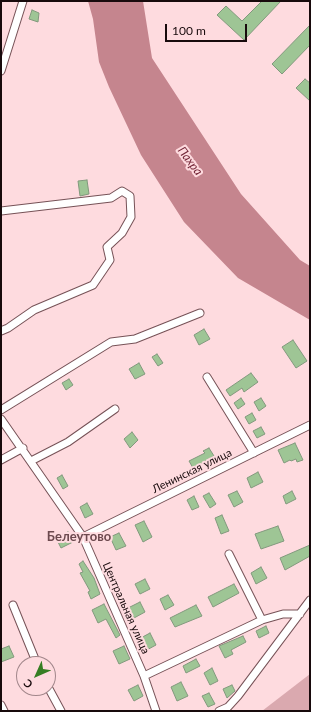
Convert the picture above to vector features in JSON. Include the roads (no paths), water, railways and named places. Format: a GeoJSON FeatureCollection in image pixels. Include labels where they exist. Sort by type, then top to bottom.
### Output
{"type":"FeatureCollection","features":[{"type":"Feature","properties":{"kind":"street"},"geometry":{"type":"LineString","coordinates":[[1,71],[23,1]]}},
{"type":"Feature","properties":{"kind":"street"},"geometry":{"type":"LineString","coordinates":[[1,212],[111,198],[122,191],[130,196],[131,217],[122,233],[107,247],[110,260],[93,285],[34,310],[8,328],[1,331]]}},
{"type":"Feature","properties":{"kind":"street"},"geometry":{"type":"LineString","coordinates":[[1,410],[111,342],[136,339],[200,312]]}},
{"type":"Feature","properties":{"kind":"street"},"geometry":{"type":"LineString","coordinates":[[207,376],[254,453]]}},
{"type":"Feature","properties":{"kind":"street"},"geometry":{"type":"LineString","coordinates":[[31,461],[68,442],[115,409]]}},
{"type":"Feature","properties":{"kind":"street","name":"Центральная улица"},"geometry":{"type":"LineString","coordinates":[[1,419],[23,448],[83,537],[144,676],[156,711]]}},
{"type":"Feature","properties":{"kind":"street","name":"Ленинская улица"},"geometry":{"type":"LineString","coordinates":[[83,537],[310,425]]}},
{"type":"Feature","properties":{"kind":"street"},"geometry":{"type":"LineString","coordinates":[[1,460],[23,448]]}},
{"type":"Feature","properties":{"kind":"street"},"geometry":{"type":"LineString","coordinates":[[230,554],[262,620]]}},
{"type":"Feature","properties":{"kind":"street"},"geometry":{"type":"LineString","coordinates":[[219,711],[228,707],[238,696],[310,600]]}},
{"type":"Feature","properties":{"kind":"street"},"geometry":{"type":"LineString","coordinates":[[13,605],[33,656]]}},
{"type":"Feature","properties":{"kind":"street"},"geometry":{"type":"LineString","coordinates":[[144,676],[262,620],[283,614],[300,614]]}},
{"type":"Feature","properties":{"kind":"street"},"geometry":{"type":"LineString","coordinates":[[53,696],[61,711]]}},
{"type":"Feature","properties":{"kind":"street"},"geometry":{"type":"LineString","coordinates":[[1,705],[4,711]]}},
{"type":"Feature","properties":{"kind":"water","name":"Пахра"},"geometry":{"type":"Polygon","coordinates":[[[88,1],[143,1],[152,58],[241,194],[300,260],[310,266],[310,320],[238,278],[184,222],[141,155],[109,87],[99,62],[93,19],[88,1]]]}},
{"type":"Feature","properties":{"kind":"district","name":"Белеутово"},"geometry":{"type":"Point","coordinates":[79,537]}}]}
